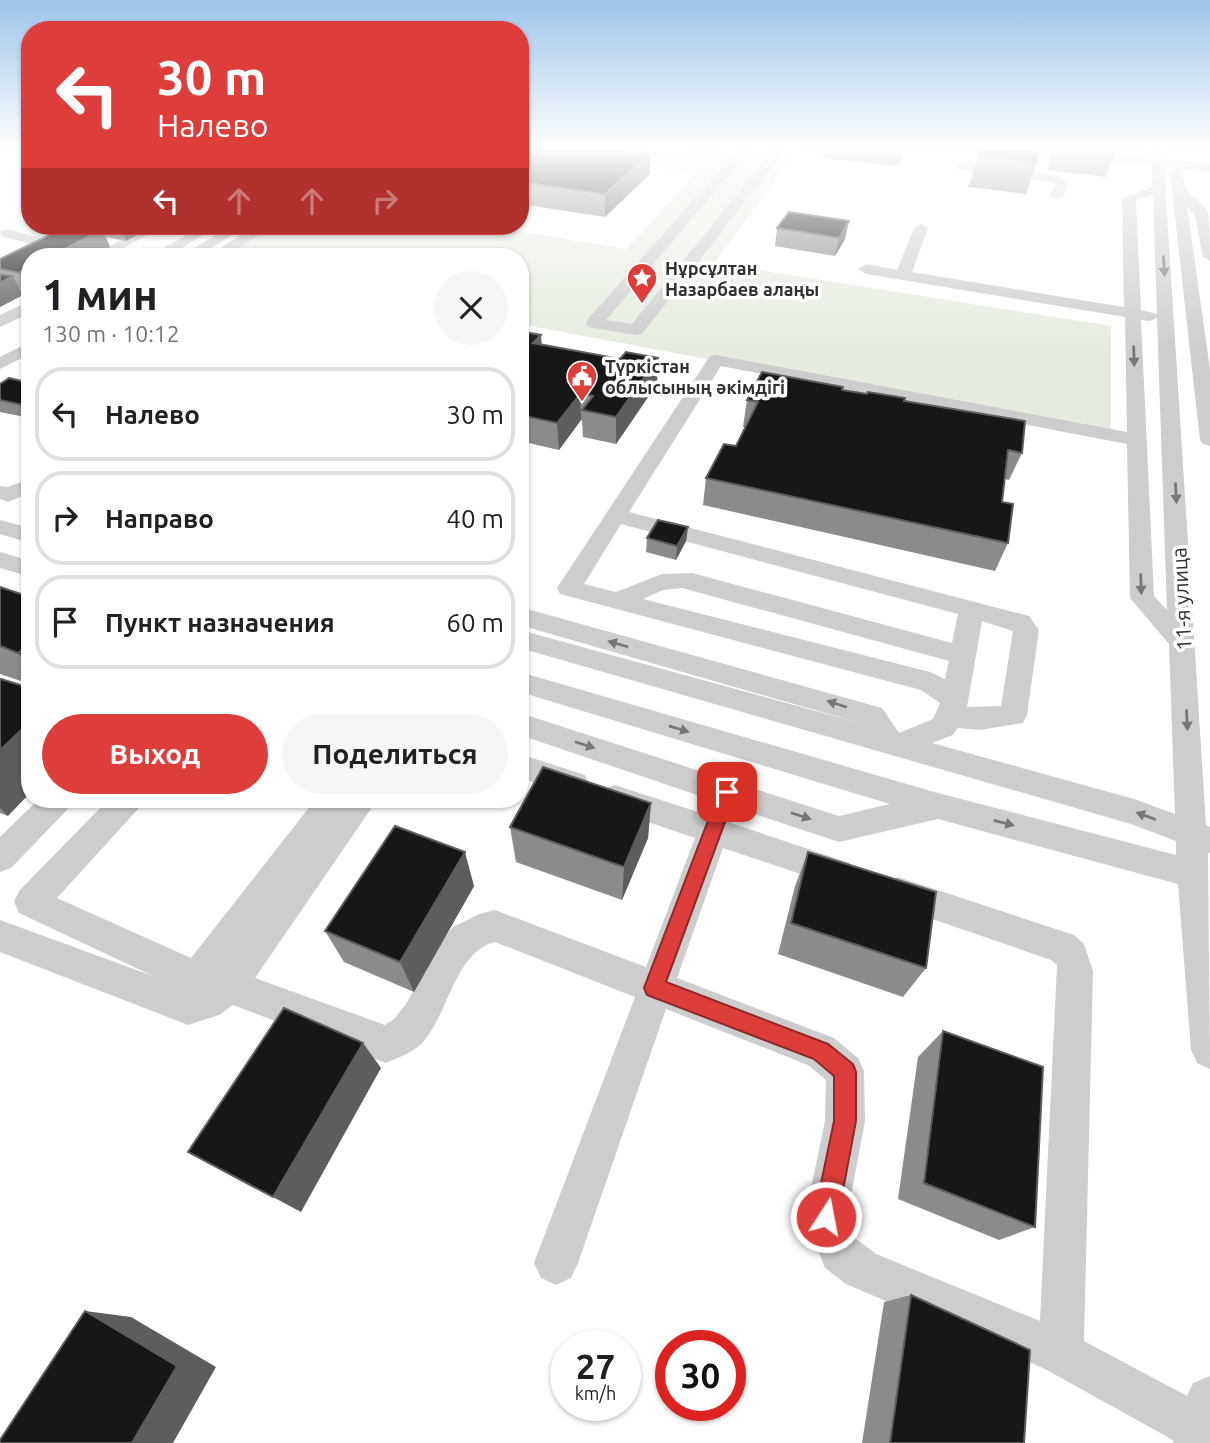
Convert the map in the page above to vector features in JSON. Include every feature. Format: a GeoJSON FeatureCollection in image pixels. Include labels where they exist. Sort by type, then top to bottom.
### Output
{"type":"FeatureCollection","features":[{"type":"Feature","properties":{"kind":"street"},"geometry":{"type":"LineString","coordinates":[[686,216],[594,323],[636,330],[726,216]]}},
{"type":"Feature","properties":{"kind":"street"},"geometry":{"type":"LineString","coordinates":[[1130,216],[1142,598],[1183,643]]}},
{"type":"Feature","properties":{"kind":"street","name":"11-я улица"},"geometry":{"type":"LineString","coordinates":[[1169,216],[1167,318],[1183,643],[1201,837],[1210,1050]]}},
{"type":"Feature","properties":{"kind":"street","name":"11-я улица"},"geometry":{"type":"LineString","coordinates":[[1176,216],[1188,265],[1210,440]]}},
{"type":"Feature","properties":{"kind":"street"},"geometry":{"type":"LineString","coordinates":[[1202,216],[1210,257]]}},
{"type":"Feature","properties":{"kind":"street"},"geometry":{"type":"LineString","coordinates":[[3,235],[21,227]]}},
{"type":"Feature","properties":{"kind":"street"},"geometry":{"type":"LineString","coordinates":[[903,275],[921,228]]}},
{"type":"Feature","properties":{"kind":"street"},"geometry":{"type":"LineString","coordinates":[[3,235],[41,240],[44,243],[35,248]]}},
{"type":"Feature","properties":{"kind":"street"},"geometry":{"type":"LineString","coordinates":[[125,248],[143,235]]}},
{"type":"Feature","properties":{"kind":"street"},"geometry":{"type":"LineString","coordinates":[[130,248],[159,235]]}},
{"type":"Feature","properties":{"kind":"street"},"geometry":{"type":"LineString","coordinates":[[172,248],[195,235]]}},
{"type":"Feature","properties":{"kind":"street"},"geometry":{"type":"LineString","coordinates":[[201,248],[224,235]]}},
{"type":"Feature","properties":{"kind":"street"},"geometry":{"type":"LineString","coordinates":[[228,248],[251,235]]}},
{"type":"Feature","properties":{"kind":"street"},"geometry":{"type":"LineString","coordinates":[[0,267],[21,256]]}},
{"type":"Feature","properties":{"kind":"street"},"geometry":{"type":"LineString","coordinates":[[1188,265],[1210,268]]}},
{"type":"Feature","properties":{"kind":"street"},"geometry":{"type":"LineString","coordinates":[[866,269],[1167,318]]}},
{"type":"Feature","properties":{"kind":"street"},"geometry":{"type":"LineString","coordinates":[[0,309],[21,298]]}},
{"type":"Feature","properties":{"kind":"street"},"geometry":{"type":"LineString","coordinates":[[0,321],[21,310]]}},
{"type":"Feature","properties":{"kind":"street"},"geometry":{"type":"LineString","coordinates":[[2,358],[21,337]]}},
{"type":"Feature","properties":{"kind":"street"},"geometry":{"type":"LineString","coordinates":[[2,358],[21,351]]}},
{"type":"Feature","properties":{"kind":"street"},"geometry":{"type":"LineString","coordinates":[[2,358],[21,361]]}},
{"type":"Feature","properties":{"kind":"street"},"geometry":{"type":"LineString","coordinates":[[617,516],[1015,620],[1025,628],[1013,716],[980,719],[953,708],[930,682],[569,588],[716,360],[1137,440]]}},
{"type":"Feature","properties":{"kind":"street"},"geometry":{"type":"LineString","coordinates":[[3,494],[21,488]]}},
{"type":"Feature","properties":{"kind":"street"},"geometry":{"type":"LineString","coordinates":[[3,494],[21,499]]}},
{"type":"Feature","properties":{"kind":"street"},"geometry":{"type":"LineString","coordinates":[[0,527],[21,533]]}},
{"type":"Feature","properties":{"kind":"street"},"geometry":{"type":"LineString","coordinates":[[0,561],[21,567]]}},
{"type":"Feature","properties":{"kind":"street"},"geometry":{"type":"LineString","coordinates":[[618,602],[657,582],[678,579],[692,581],[963,655]]}},
{"type":"Feature","properties":{"kind":"street"},"geometry":{"type":"LineString","coordinates":[[894,744],[943,727],[953,708],[972,608]]}},
{"type":"Feature","properties":{"kind":"street"},"geometry":{"type":"LineString","coordinates":[[529,619],[872,716],[894,744]]}},
{"type":"Feature","properties":{"kind":"street"},"geometry":{"type":"LineString","coordinates":[[529,642],[1134,812],[1201,837]]}},
{"type":"Feature","properties":{"kind":"street"},"geometry":{"type":"LineString","coordinates":[[529,685],[937,806],[1202,876]]}},
{"type":"Feature","properties":{"kind":"street"},"geometry":{"type":"LineString","coordinates":[[529,727],[839,829],[937,806]]}},
{"type":"Feature","properties":{"kind":"street"},"geometry":{"type":"LineString","coordinates":[[529,769],[1062,947],[1072,956],[1076,971],[1060,1353]]}},
{"type":"Feature","properties":{"kind":"street"},"geometry":{"type":"LineString","coordinates":[[556,1263],[727,792]]}},
{"type":"Feature","properties":{"kind":"street"},"geometry":{"type":"LineString","coordinates":[[0,858],[49,808]]}},
{"type":"Feature","properties":{"kind":"street"},"geometry":{"type":"LineString","coordinates":[[119,808],[31,902],[197,979],[326,808]]}},
{"type":"Feature","properties":{"kind":"street"},"geometry":{"type":"LineString","coordinates":[[0,936],[188,1007],[205,1002],[229,986],[356,808]]}},
{"type":"Feature","properties":{"kind":"street"},"geometry":{"type":"LineString","coordinates":[[229,986],[386,1044],[409,1031],[465,936],[481,926],[495,926],[821,1051],[845,1072],[845,1121],[826,1217],[840,1253],[860,1269],[1060,1353],[1203,1425]]}},
{"type":"Feature","properties":{"kind":"shaded area"},"geometry":{"type":"Polygon","coordinates":[[[656,216],[748,216],[714,263],[1111,326],[1111,435],[529,326],[529,248],[237,248],[260,235],[529,233],[626,249],[656,216]]]}},
{"type":"Feature","properties":{"kind":"building"},"geometry":{"type":"Polygon","coordinates":[[[786,216],[818,216],[849,221],[839,238],[777,228],[786,216]]]}},
{"type":"Feature","properties":{"kind":"building"},"geometry":{"type":"Polygon","coordinates":[[[49,235],[92,235],[67,248],[23,248],[49,235]]]}},
{"type":"Feature","properties":{"kind":"building"},"geometry":{"type":"Polygon","coordinates":[[[21,249],[21,272],[0,269],[0,259],[21,249]]]}},
{"type":"Feature","properties":{"kind":"building"},"geometry":{"type":"Polygon","coordinates":[[[0,274],[13,276],[0,283],[0,274]]]}},
{"type":"Feature","properties":{"kind":"building"},"geometry":{"type":"Polygon","coordinates":[[[529,333],[541,335],[533,343],[620,359],[626,352],[658,358],[616,417],[582,410],[593,396],[580,394],[557,423],[529,417],[529,333]]]}},
{"type":"Feature","properties":{"kind":"building"},"geometry":{"type":"Polygon","coordinates":[[[762,372],[843,387],[842,390],[905,398],[904,401],[1025,421],[1022,453],[1008,450],[1002,502],[1013,504],[1008,543],[706,478],[724,444],[736,446],[758,402],[747,400],[762,372]]]}},
{"type":"Feature","properties":{"kind":"building"},"geometry":{"type":"Polygon","coordinates":[[[9,378],[21,381],[21,405],[0,400],[0,384],[9,378]]]}},
{"type":"Feature","properties":{"kind":"building"},"geometry":{"type":"Polygon","coordinates":[[[658,520],[688,527],[677,546],[647,538],[658,520]]]}},
{"type":"Feature","properties":{"kind":"building"},"geometry":{"type":"Polygon","coordinates":[[[0,587],[21,594],[21,650],[18,653],[0,646],[0,587]]]}},
{"type":"Feature","properties":{"kind":"building"},"geometry":{"type":"Polygon","coordinates":[[[0,680],[21,685],[21,730],[0,750],[0,680]]]}},
{"type":"Feature","properties":{"kind":"building"},"geometry":{"type":"Polygon","coordinates":[[[543,767],[651,803],[624,867],[510,827],[520,808],[529,808],[529,792],[543,767]]]}},
{"type":"Feature","properties":{"kind":"building"},"geometry":{"type":"Polygon","coordinates":[[[395,826],[465,852],[400,962],[325,931],[395,826]]]}},
{"type":"Feature","properties":{"kind":"building"},"geometry":{"type":"Polygon","coordinates":[[[808,852],[936,892],[926,968],[791,923],[808,852]]]}},
{"type":"Feature","properties":{"kind":"building"},"geometry":{"type":"Polygon","coordinates":[[[284,1008],[363,1043],[273,1197],[188,1152],[284,1008]]]}},
{"type":"Feature","properties":{"kind":"building"},"geometry":{"type":"Polygon","coordinates":[[[943,1031],[1043,1067],[1035,1227],[924,1183],[943,1031]]]}},
{"type":"Feature","properties":{"kind":"building"},"geometry":{"type":"Polygon","coordinates":[[[911,1295],[1030,1350],[1024,1443],[890,1443],[911,1295]]]}},
{"type":"Feature","properties":{"kind":"building"},"geometry":{"type":"Polygon","coordinates":[[[85,1311],[177,1366],[132,1443],[0,1443],[0,1440],[85,1311]]]}},
{"type":"Feature","properties":{"kind":"place","name":"Нұрсұлтан Назарбаев алаңы"},"geometry":{"type":"Point","coordinates":[642,305]}},
{"type":"Feature","properties":{"kind":"place","name":"Түркістан облысының әкімдігі"},"geometry":{"type":"Point","coordinates":[582,403]}},
{"type":"Feature","properties":{"kind":"route"},"geometry":{"type":"LineString","coordinates":[[727,792],[654,988],[821,1051],[845,1072],[845,1121],[826,1217]]}}]}
